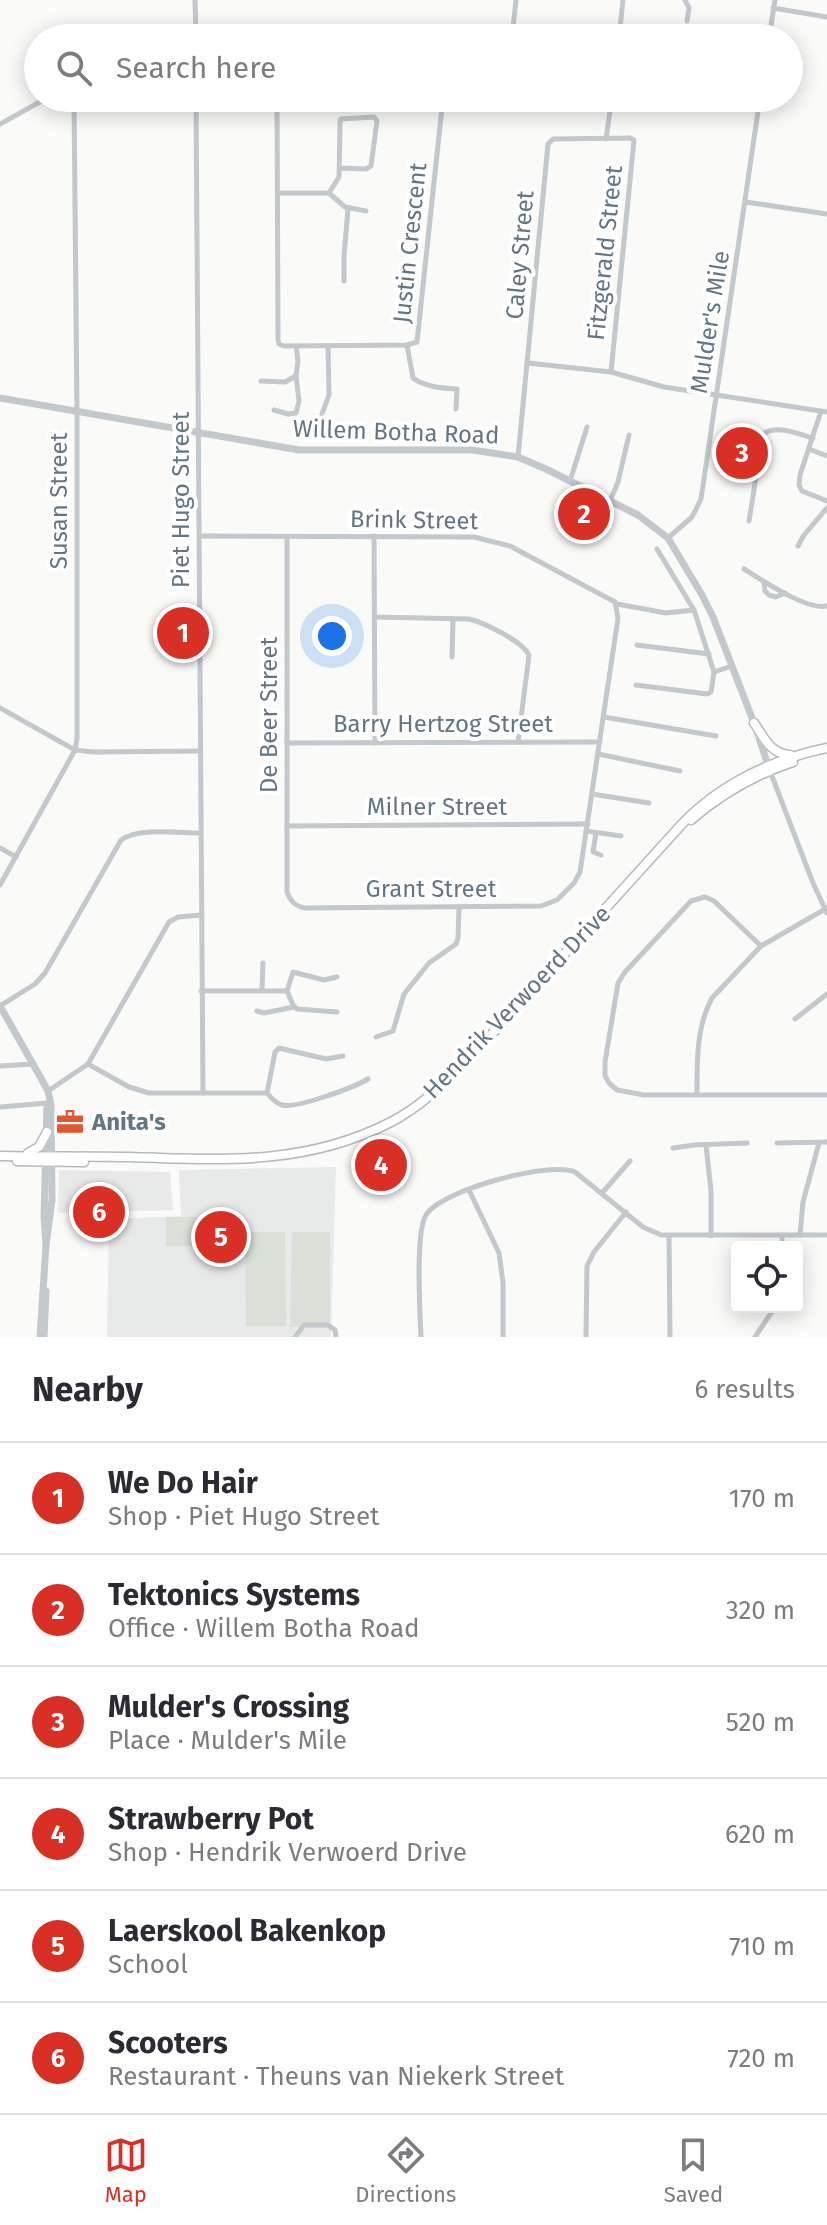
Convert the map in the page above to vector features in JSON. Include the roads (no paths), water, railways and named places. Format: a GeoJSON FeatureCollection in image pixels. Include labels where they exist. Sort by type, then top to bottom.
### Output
{"type":"FeatureCollection","features":[{"type":"Feature","properties":{"kind":"main road"},"geometry":{"type":"LineString","coordinates":[[754,723],[775,752],[800,755]]}},
{"type":"Feature","properties":{"kind":"main road","name":"Hendrik Verwoerd Drive"},"geometry":{"type":"LineString","coordinates":[[0,1159],[257,1158],[325,1148],[394,1121],[435,1092],[471,1057],[703,803],[726,787],[768,768],[800,755],[827,751]]}},
{"type":"Feature","properties":{"kind":"main road","name":"Hendrik Verwoerd Drive"},"geometry":{"type":"LineString","coordinates":[[768,768],[827,751]]}},
{"type":"Feature","properties":{"kind":"main road"},"geometry":{"type":"LineString","coordinates":[[15,1156],[39,1147],[47,1132]]}},
{"type":"Feature","properties":{"kind":"main road","name":"Hendrik Verwoerd Drive"},"geometry":{"type":"LineString","coordinates":[[0,1159],[15,1156],[49,1159]]}},
{"type":"Feature","properties":{"kind":"street"},"geometry":{"type":"LineString","coordinates":[[195,0],[196,24]]}},
{"type":"Feature","properties":{"kind":"street"},"geometry":{"type":"LineString","coordinates":[[513,24],[516,0]]}},
{"type":"Feature","properties":{"kind":"street"},"geometry":{"type":"LineString","coordinates":[[620,24],[623,0]]}},
{"type":"Feature","properties":{"kind":"street"},"geometry":{"type":"LineString","coordinates":[[685,0],[689,8],[687,21]]}},
{"type":"Feature","properties":{"kind":"street"},"geometry":{"type":"LineString","coordinates":[[771,24],[775,0]]}},
{"type":"Feature","properties":{"kind":"street"},"geometry":{"type":"LineString","coordinates":[[773,8],[827,17]]}},
{"type":"Feature","properties":{"kind":"street"},"geometry":{"type":"LineString","coordinates":[[0,124],[24,111]]}},
{"type":"Feature","properties":{"kind":"street","name":"Susan Street"},"geometry":{"type":"LineString","coordinates":[[0,885],[75,750],[77,731],[74,112]]}},
{"type":"Feature","properties":{"kind":"street","name":"Piet Hugo Street"},"geometry":{"type":"LineString","coordinates":[[196,112],[203,1093]]}},
{"type":"Feature","properties":{"kind":"street"},"geometry":{"type":"LineString","coordinates":[[274,410],[296,413],[299,401],[296,346],[281,345],[279,342],[277,112]]}},
{"type":"Feature","properties":{"kind":"street","name":"Justin Crescent"},"geometry":{"type":"LineString","coordinates":[[296,346],[407,345],[417,342],[442,112]]}},
{"type":"Feature","properties":{"kind":"street"},"geometry":{"type":"LineString","coordinates":[[606,139],[610,112]]}},
{"type":"Feature","properties":{"kind":"street","name":"Mulder's Mile"},"geometry":{"type":"LineString","coordinates":[[668,538],[687,524],[699,506],[758,112]]}},
{"type":"Feature","properties":{"kind":"street"},"geometry":{"type":"LineString","coordinates":[[329,193],[337,183],[340,168],[341,119],[374,117],[377,121],[371,166],[366,169],[340,168]]}},
{"type":"Feature","properties":{"kind":"street","name":"Caley Street"},"geometry":{"type":"LineString","coordinates":[[518,457],[548,143],[556,138],[634,139]]}},
{"type":"Feature","properties":{"kind":"street","name":"Fitzgerald Street"},"geometry":{"type":"LineString","coordinates":[[611,372],[634,139]]}},
{"type":"Feature","properties":{"kind":"street"},"geometry":{"type":"LineString","coordinates":[[279,193],[329,193],[348,209],[366,211]]}},
{"type":"Feature","properties":{"kind":"street"},"geometry":{"type":"LineString","coordinates":[[746,202],[827,214]]}},
{"type":"Feature","properties":{"kind":"street"},"geometry":{"type":"LineString","coordinates":[[344,281],[348,209]]}},
{"type":"Feature","properties":{"kind":"street"},"geometry":{"type":"LineString","coordinates":[[407,345],[413,378],[433,387],[457,389],[456,409]]}},
{"type":"Feature","properties":{"kind":"street"},"geometry":{"type":"LineString","coordinates":[[322,414],[329,395],[328,346]]}},
{"type":"Feature","properties":{"kind":"street"},"geometry":{"type":"LineString","coordinates":[[528,363],[611,372],[664,387],[824,411],[800,475],[800,488],[827,501]]}},
{"type":"Feature","properties":{"kind":"street"},"geometry":{"type":"LineString","coordinates":[[261,381],[285,382],[296,376]]}},
{"type":"Feature","properties":{"kind":"street","name":"Willem Botha Road"},"geometry":{"type":"LineString","coordinates":[[0,398],[299,450],[486,452],[518,457],[570,481],[638,515],[668,538],[702,595],[754,723],[768,768]]}},
{"type":"Feature","properties":{"kind":"street"},"geometry":{"type":"LineString","coordinates":[[570,481],[587,427]]}},
{"type":"Feature","properties":{"kind":"street"},"geometry":{"type":"LineString","coordinates":[[749,521],[763,434],[777,429],[813,438]]}},
{"type":"Feature","properties":{"kind":"street"},"geometry":{"type":"LineString","coordinates":[[610,501],[618,482],[629,435]]}},
{"type":"Feature","properties":{"kind":"street"},"geometry":{"type":"LineString","coordinates":[[809,449],[827,456]]}},
{"type":"Feature","properties":{"kind":"street"},"geometry":{"type":"LineString","coordinates":[[798,546],[827,508]]}},
{"type":"Feature","properties":{"kind":"street","name":"Brink Street"},"geometry":{"type":"LineString","coordinates":[[200,536],[464,536],[493,541],[523,553],[617,604]]}},
{"type":"Feature","properties":{"kind":"street"},"geometry":{"type":"LineString","coordinates":[[374,536],[375,743]]}},
{"type":"Feature","properties":{"kind":"street","name":"De Beer Street"},"geometry":{"type":"LineString","coordinates":[[287,537],[287,892]]}},
{"type":"Feature","properties":{"kind":"street"},"geometry":{"type":"LineString","coordinates":[[636,685],[707,694],[713,687],[714,672],[694,610],[657,549]]}},
{"type":"Feature","properties":{"kind":"street"},"geometry":{"type":"LineString","coordinates":[[744,569],[816,607],[827,606]]}},
{"type":"Feature","properties":{"kind":"street"},"geometry":{"type":"LineString","coordinates":[[764,581],[765,591],[769,595],[776,597],[785,593]]}},
{"type":"Feature","properties":{"kind":"street"},"geometry":{"type":"LineString","coordinates":[[621,836],[586,831],[618,618],[617,604],[666,613],[694,610]]}},
{"type":"Feature","properties":{"kind":"street"},"geometry":{"type":"LineString","coordinates":[[375,617],[469,619],[521,645],[528,652],[518,742]]}},
{"type":"Feature","properties":{"kind":"street"},"geometry":{"type":"LineString","coordinates":[[452,657],[453,619]]}},
{"type":"Feature","properties":{"kind":"street"},"geometry":{"type":"LineString","coordinates":[[637,645],[709,654]]}},
{"type":"Feature","properties":{"kind":"street"},"geometry":{"type":"LineString","coordinates":[[714,672],[732,666]]}},
{"type":"Feature","properties":{"kind":"street"},"geometry":{"type":"LineString","coordinates":[[0,708],[75,750],[200,751]]}},
{"type":"Feature","properties":{"kind":"street"},"geometry":{"type":"LineString","coordinates":[[604,717],[716,736]]}},
{"type":"Feature","properties":{"kind":"street","name":"Barry Hertzog Street"},"geometry":{"type":"LineString","coordinates":[[287,743],[600,742]]}},
{"type":"Feature","properties":{"kind":"street"},"geometry":{"type":"LineString","coordinates":[[598,754],[680,771]]}},
{"type":"Feature","properties":{"kind":"street"},"geometry":{"type":"LineString","coordinates":[[697,1095],[699,1047],[706,1008],[728,979],[761,946],[826,910],[768,768]]}},
{"type":"Feature","properties":{"kind":"street"},"geometry":{"type":"LineString","coordinates":[[592,794],[649,803]]}},
{"type":"Feature","properties":{"kind":"street","name":"Milner Street"},"geometry":{"type":"LineString","coordinates":[[287,826],[588,824]]}},
{"type":"Feature","properties":{"kind":"street","name":"Grant Street"},"geometry":{"type":"LineString","coordinates":[[287,892],[294,905],[305,908],[547,905],[557,900],[574,883],[580,872],[586,831]]}},
{"type":"Feature","properties":{"kind":"street"},"geometry":{"type":"LineString","coordinates":[[42,1337],[46,1245],[44,1217],[53,1118],[48,1097],[33,1064],[0,1006],[35,984],[45,973],[125,836],[139,833],[200,833]]}},
{"type":"Feature","properties":{"kind":"street"},"geometry":{"type":"LineString","coordinates":[[596,833],[593,852],[601,855]]}},
{"type":"Feature","properties":{"kind":"street"},"geometry":{"type":"LineString","coordinates":[[0,848],[16,857]]}},
{"type":"Feature","properties":{"kind":"street"},"geometry":{"type":"LineString","coordinates":[[761,946],[714,901],[705,897],[686,906],[620,979],[605,1067],[609,1083],[617,1090],[633,1094],[827,1095]]}},
{"type":"Feature","properties":{"kind":"street"},"geometry":{"type":"LineString","coordinates":[[376,1037],[393,1031],[404,994],[432,961],[456,944],[459,907]]}},
{"type":"Feature","properties":{"kind":"street"},"geometry":{"type":"LineString","coordinates":[[0,1107],[48,1097],[88,1064],[166,926],[178,917],[201,915]]}},
{"type":"Feature","properties":{"kind":"street"},"geometry":{"type":"LineString","coordinates":[[262,990],[263,963]]}},
{"type":"Feature","properties":{"kind":"street"},"geometry":{"type":"LineString","coordinates":[[294,1007],[287,991],[293,972],[324,980],[337,977]]}},
{"type":"Feature","properties":{"kind":"street"},"geometry":{"type":"LineString","coordinates":[[201,991],[287,991]]}},
{"type":"Feature","properties":{"kind":"street"},"geometry":{"type":"LineString","coordinates":[[795,1019],[827,994]]}},
{"type":"Feature","properties":{"kind":"street"},"geometry":{"type":"LineString","coordinates":[[257,1011],[264,1013],[294,1007],[337,1012]]}},
{"type":"Feature","properties":{"kind":"street"},"geometry":{"type":"LineString","coordinates":[[267,1093],[275,1052],[279,1048],[326,1059],[343,1056]]}},
{"type":"Feature","properties":{"kind":"street"},"geometry":{"type":"LineString","coordinates":[[0,1066],[33,1064]]}},
{"type":"Feature","properties":{"kind":"street"},"geometry":{"type":"LineString","coordinates":[[88,1064],[138,1091],[156,1094],[267,1093],[280,1104],[291,1105],[345,1090],[368,1079]]}},
{"type":"Feature","properties":{"kind":"street"},"geometry":{"type":"LineString","coordinates":[[48,1097],[49,1159]]}},
{"type":"Feature","properties":{"kind":"street"},"geometry":{"type":"LineString","coordinates":[[777,1143],[827,1142]]}},
{"type":"Feature","properties":{"kind":"street"},"geometry":{"type":"LineString","coordinates":[[673,1148],[747,1143]]}},
{"type":"Feature","properties":{"kind":"street"},"geometry":{"type":"LineString","coordinates":[[800,1235],[803,1202],[819,1143]]}},
{"type":"Feature","properties":{"kind":"street"},"geometry":{"type":"LineString","coordinates":[[706,1145],[711,1191],[711,1236]]}},
{"type":"Feature","properties":{"kind":"street"},"geometry":{"type":"LineString","coordinates":[[602,1193],[630,1161]]}},
{"type":"Feature","properties":{"kind":"street"},"geometry":{"type":"LineString","coordinates":[[421,1337],[420,1235],[425,1216],[438,1204],[469,1190],[526,1172],[560,1168],[575,1172],[648,1231],[669,1236],[827,1235]]}},
{"type":"Feature","properties":{"kind":"street"},"geometry":{"type":"LineString","coordinates":[[469,1190],[499,1253],[503,1283],[503,1337]]}},
{"type":"Feature","properties":{"kind":"street"},"geometry":{"type":"LineString","coordinates":[[586,1337],[587,1266],[594,1252],[626,1212]]}},
{"type":"Feature","properties":{"kind":"street"},"geometry":{"type":"LineString","coordinates":[[782,1235],[782,1241]]}},
{"type":"Feature","properties":{"kind":"street"},"geometry":{"type":"LineString","coordinates":[[669,1236],[670,1337]]}},
{"type":"Feature","properties":{"kind":"street"},"geometry":{"type":"LineString","coordinates":[[755,1337],[771,1313]]}},
{"type":"Feature","properties":{"kind":"street"},"geometry":{"type":"LineString","coordinates":[[295,1337],[304,1325],[328,1325],[335,1330],[336,1337]]}},
{"type":"Feature","properties":{"kind":"place","name":"Mulder's Crossing"},"geometry":{"type":"Point","coordinates":[742,453]}},
{"type":"Feature","properties":{"kind":"place","name":"Tektonics Systems"},"geometry":{"type":"Point","coordinates":[584,514]}},
{"type":"Feature","properties":{"kind":"place","name":"We Do Hair"},"geometry":{"type":"Point","coordinates":[183,633]}},
{"type":"Feature","properties":{"kind":"place","name":"Anita's"},"geometry":{"type":"Point","coordinates":[70,1122]}},
{"type":"Feature","properties":{"kind":"place","name":"Strawberry Pot"},"geometry":{"type":"Point","coordinates":[381,1165]}},
{"type":"Feature","properties":{"kind":"place","name":"Scooters"},"geometry":{"type":"Point","coordinates":[99,1212]}},
{"type":"Feature","properties":{"kind":"place","name":"Laerskool Bakenkop"},"geometry":{"type":"Point","coordinates":[221,1237]}}]}
